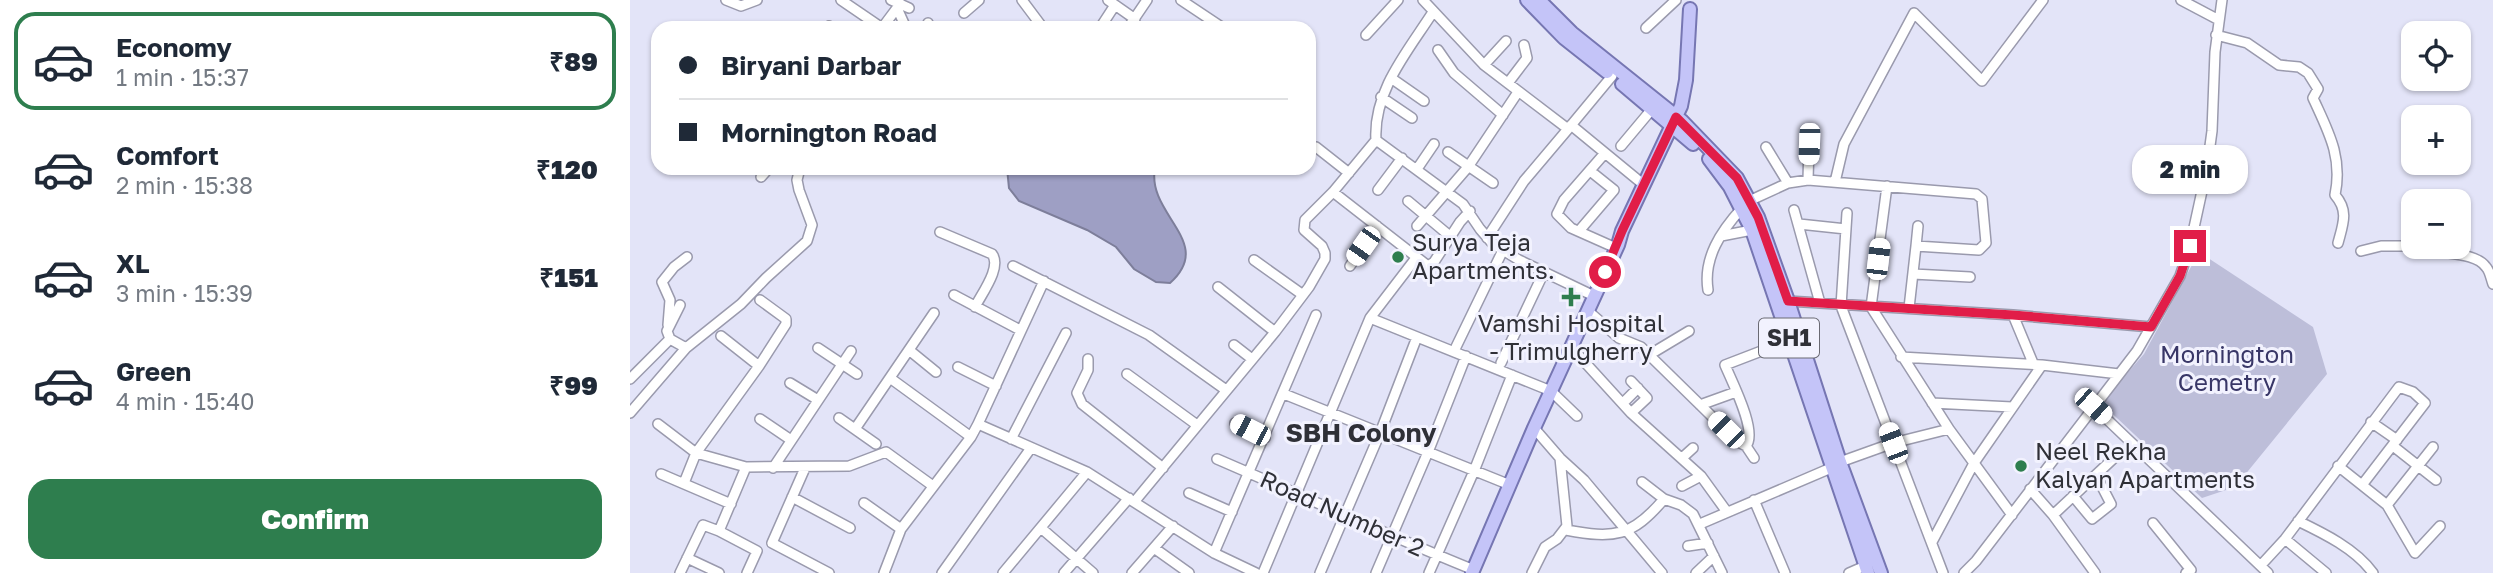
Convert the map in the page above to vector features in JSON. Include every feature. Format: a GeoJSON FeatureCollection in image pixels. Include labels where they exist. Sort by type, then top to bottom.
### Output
{"type":"FeatureCollection","features":[{"type":"Feature","properties":{"kind":"main road","name":"SH1"},"geometry":{"type":"LineString","coordinates":[[1527,0],[1564,38],[1652,109],[1677,123]]}},
{"type":"Feature","properties":{"kind":"main road","name":"SH1"},"geometry":{"type":"LineString","coordinates":[[1539,0],[1572,33],[1677,123],[1758,217],[1788,301],[1867,569]]}},
{"type":"Feature","properties":{"kind":"main road"},"geometry":{"type":"LineString","coordinates":[[1473,571],[1570,346],[1677,123],[1695,72],[1697,25],[1688,5]]}},
{"type":"Feature","properties":{"kind":"main road"},"geometry":{"type":"LineString","coordinates":[[1617,247],[1644,185],[1677,123]]}},
{"type":"Feature","properties":{"kind":"main road","name":"SH1"},"geometry":{"type":"LineString","coordinates":[[1746,204],[1752,230],[1790,340],[1836,465],[1881,573]]}},
{"type":"Feature","properties":{"kind":"street"},"geometry":{"type":"LineString","coordinates":[[726,0],[741,6],[757,0]]}},
{"type":"Feature","properties":{"kind":"street"},"geometry":{"type":"LineString","coordinates":[[841,0],[872,21]]}},
{"type":"Feature","properties":{"kind":"street"},"geometry":{"type":"LineString","coordinates":[[1022,0],[1035,21]]}},
{"type":"Feature","properties":{"kind":"street"},"geometry":{"type":"LineString","coordinates":[[1181,0],[1211,21]]}},
{"type":"Feature","properties":{"kind":"street"},"geometry":{"type":"LineString","coordinates":[[1366,35],[1398,0]]}},
{"type":"Feature","properties":{"kind":"street"},"geometry":{"type":"LineString","coordinates":[[1423,0],[1484,65],[1605,153],[1644,185]]}},
{"type":"Feature","properties":{"kind":"street"},"geometry":{"type":"LineString","coordinates":[[1646,28],[1676,0]]}},
{"type":"Feature","properties":{"kind":"street"},"geometry":{"type":"LineString","coordinates":[[1835,182],[1844,144],[1914,13],[1982,81],[2043,0]]}},
{"type":"Feature","properties":{"kind":"street"},"geometry":{"type":"LineString","coordinates":[[2181,0],[2217,19]]}},
{"type":"Feature","properties":{"kind":"street"},"geometry":{"type":"LineString","coordinates":[[1964,573],[2119,374],[2151,327],[2180,276],[2200,206],[2212,131],[2217,19],[2222,0]]}},
{"type":"Feature","properties":{"kind":"street"},"geometry":{"type":"LineString","coordinates":[[964,13],[977,1]]}},
{"type":"Feature","properties":{"kind":"street"},"geometry":{"type":"LineString","coordinates":[[1135,21],[1145,1]]}},
{"type":"Feature","properties":{"kind":"street"},"geometry":{"type":"LineString","coordinates":[[1103,21],[1111,2],[1130,21]]}},
{"type":"Feature","properties":{"kind":"street"},"geometry":{"type":"LineString","coordinates":[[886,21],[896,3]]}},
{"type":"Feature","properties":{"kind":"street"},"geometry":{"type":"LineString","coordinates":[[896,3],[909,8]]}},
{"type":"Feature","properties":{"kind":"street"},"geometry":{"type":"LineString","coordinates":[[896,3],[903,21]]}},
{"type":"Feature","properties":{"kind":"street"},"geometry":{"type":"LineString","coordinates":[[1064,573],[1163,468],[1303,295],[1325,259],[1322,246],[1304,230],[1307,216],[1333,192],[1376,140],[1376,115],[1381,97],[1433,12]]}},
{"type":"Feature","properties":{"kind":"street"},"geometry":{"type":"LineString","coordinates":[[2216,35],[2247,43],[2279,65],[2299,67],[2308,73],[2318,89],[2313,98],[2337,156],[2338,180],[2335,195],[2342,203],[2345,216],[2339,243]]}},
{"type":"Feature","properties":{"kind":"street"},"geometry":{"type":"LineString","coordinates":[[1484,65],[1506,41]]}},
{"type":"Feature","properties":{"kind":"street"},"geometry":{"type":"LineString","coordinates":[[1508,83],[1527,58],[1524,45]]}},
{"type":"Feature","properties":{"kind":"street"},"geometry":{"type":"LineString","coordinates":[[1438,50],[1454,73],[1503,114]]}},
{"type":"Feature","properties":{"kind":"street"},"geometry":{"type":"LineString","coordinates":[[1487,238],[1524,181],[1612,76]]}},
{"type":"Feature","properties":{"kind":"street"},"geometry":{"type":"LineString","coordinates":[[1391,78],[1424,101]]}},
{"type":"Feature","properties":{"kind":"street"},"geometry":{"type":"LineString","coordinates":[[1417,226],[1468,167],[1518,92]]}},
{"type":"Feature","properties":{"kind":"street"},"geometry":{"type":"LineString","coordinates":[[1381,97],[1412,118]]}},
{"type":"Feature","properties":{"kind":"street"},"geometry":{"type":"LineString","coordinates":[[1621,146],[1652,109]]}},
{"type":"Feature","properties":{"kind":"street"},"geometry":{"type":"LineString","coordinates":[[1376,140],[1470,211],[1487,238],[1503,250],[1594,296]]}},
{"type":"Feature","properties":{"kind":"street"},"geometry":{"type":"LineString","coordinates":[[1417,169],[1434,144]]}},
{"type":"Feature","properties":{"kind":"street"},"geometry":{"type":"LineString","coordinates":[[1808,180],[1809,144]]}},
{"type":"Feature","properties":{"kind":"street"},"geometry":{"type":"LineString","coordinates":[[1316,147],[1349,173]]}},
{"type":"Feature","properties":{"kind":"street"},"geometry":{"type":"LineString","coordinates":[[1766,147],[1788,183]]}},
{"type":"Feature","properties":{"kind":"street"},"geometry":{"type":"LineString","coordinates":[[1448,152],[1493,183]]}},
{"type":"Feature","properties":{"kind":"street"},"geometry":{"type":"LineString","coordinates":[[1605,153],[1557,209],[1559,218],[1571,228],[1617,247]]}},
{"type":"Feature","properties":{"kind":"street"},"geometry":{"type":"LineString","coordinates":[[1378,190],[1402,158]]}},
{"type":"Feature","properties":{"kind":"street"},"geometry":{"type":"LineString","coordinates":[[1579,231],[1614,190],[1594,174]]}},
{"type":"Feature","properties":{"kind":"street"},"geometry":{"type":"LineString","coordinates":[[630,413],[685,348],[741,304],[807,242],[811,225],[799,190],[798,175]]}},
{"type":"Feature","properties":{"kind":"street"},"geometry":{"type":"LineString","coordinates":[[1708,289],[1706,267],[1721,236],[1746,204],[1788,183],[1808,180],[1887,186],[1976,194],[1982,199],[1986,243],[1979,250],[1916,246]]}},
{"type":"Feature","properties":{"kind":"street"},"geometry":{"type":"LineString","coordinates":[[1887,186],[1871,307],[1949,429],[2011,515]]}},
{"type":"Feature","properties":{"kind":"street"},"geometry":{"type":"LineString","coordinates":[[1333,192],[1416,258],[1430,266],[1470,211]]}},
{"type":"Feature","properties":{"kind":"street"},"geometry":{"type":"LineString","coordinates":[[1408,201],[1451,237]]}},
{"type":"Feature","properties":{"kind":"street"},"geometry":{"type":"LineString","coordinates":[[1794,210],[1820,303]]}},
{"type":"Feature","properties":{"kind":"street"},"geometry":{"type":"LineString","coordinates":[[1847,213],[1841,306],[1943,573]]}},
{"type":"Feature","properties":{"kind":"street"},"geometry":{"type":"LineString","coordinates":[[1799,224],[1846,229]]}},
{"type":"Feature","properties":{"kind":"street"},"geometry":{"type":"LineString","coordinates":[[1350,266],[1377,226]]}},
{"type":"Feature","properties":{"kind":"street"},"geometry":{"type":"LineString","coordinates":[[1909,308],[1918,226]]}},
{"type":"Feature","properties":{"kind":"street"},"geometry":{"type":"LineString","coordinates":[[1721,236],[1752,230]]}},
{"type":"Feature","properties":{"kind":"street"},"geometry":{"type":"LineString","coordinates":[[940,232],[992,254],[997,261],[975,307]]}},
{"type":"Feature","properties":{"kind":"street"},"geometry":{"type":"LineString","coordinates":[[2361,251],[2381,246],[2401,246]]}},
{"type":"Feature","properties":{"kind":"street"},"geometry":{"type":"LineString","coordinates":[[1457,347],[1503,250]]}},
{"type":"Feature","properties":{"kind":"street"},"geometry":{"type":"LineString","coordinates":[[668,335],[670,300],[662,282],[674,267],[687,257]]}},
{"type":"Feature","properties":{"kind":"street"},"geometry":{"type":"LineString","coordinates":[[1264,573],[1370,318],[1416,258]]}},
{"type":"Feature","properties":{"kind":"street"},"geometry":{"type":"LineString","coordinates":[[2471,258],[2487,268],[2493,284]]}},
{"type":"Feature","properties":{"kind":"street"},"geometry":{"type":"LineString","coordinates":[[1254,260],[1303,295]]}},
{"type":"Feature","properties":{"kind":"street"},"geometry":{"type":"LineString","coordinates":[[1013,266],[1149,335],[1226,390]]}},
{"type":"Feature","properties":{"kind":"street"},"geometry":{"type":"LineString","coordinates":[[1501,363],[1544,272]]}},
{"type":"Feature","properties":{"kind":"street"},"geometry":{"type":"LineString","coordinates":[[1913,274],[1970,277]]}},
{"type":"Feature","properties":{"kind":"street"},"geometry":{"type":"LineString","coordinates":[[884,573],[901,529],[971,437],[1044,281]]}},
{"type":"Feature","properties":{"kind":"street"},"geometry":{"type":"LineString","coordinates":[[1218,287],[1275,332]]}},
{"type":"Feature","properties":{"kind":"street"},"geometry":{"type":"LineString","coordinates":[[954,295],[1020,330]]}},
{"type":"Feature","properties":{"kind":"street"},"geometry":{"type":"LineString","coordinates":[[684,483],[696,453],[786,324],[786,319],[760,300]]}},
{"type":"Feature","properties":{"kind":"street"},"geometry":{"type":"LineString","coordinates":[[1788,301],[2013,315],[2151,327]]}},
{"type":"Feature","properties":{"kind":"street"},"geometry":{"type":"LineString","coordinates":[[630,379],[668,335],[680,305]]}},
{"type":"Feature","properties":{"kind":"street"},"geometry":{"type":"LineString","coordinates":[[1588,311],[1619,338],[1638,344],[1738,442],[1746,446],[1754,457]]}},
{"type":"Feature","properties":{"kind":"street"},"geometry":{"type":"LineString","coordinates":[[855,429],[934,313]]}},
{"type":"Feature","properties":{"kind":"street"},"geometry":{"type":"LineString","coordinates":[[1214,553],[1316,315]]}},
{"type":"Feature","properties":{"kind":"street"},"geometry":{"type":"LineString","coordinates":[[2013,315],[2038,364]]}},
{"type":"Feature","properties":{"kind":"street"},"geometry":{"type":"LineString","coordinates":[[1370,318],[1551,391],[1577,416]]}},
{"type":"Feature","properties":{"kind":"street"},"geometry":{"type":"LineString","coordinates":[[1649,355],[1689,331]]}},
{"type":"Feature","properties":{"kind":"street"},"geometry":{"type":"LineString","coordinates":[[1011,439],[1066,333]]}},
{"type":"Feature","properties":{"kind":"street"},"geometry":{"type":"LineString","coordinates":[[668,335],[685,348]]}},
{"type":"Feature","properties":{"kind":"street"},"geometry":{"type":"LineString","coordinates":[[721,337],[759,366]]}},
{"type":"Feature","properties":{"kind":"street"},"geometry":{"type":"LineString","coordinates":[[1320,573],[1380,433],[1417,337]]}},
{"type":"Feature","properties":{"kind":"street"},"geometry":{"type":"LineString","coordinates":[[1746,446],[1751,436],[1725,365],[1790,340]]}},
{"type":"Feature","properties":{"kind":"street"},"geometry":{"type":"LineString","coordinates":[[1234,345],[1252,359]]}},
{"type":"Feature","properties":{"kind":"street"},"geometry":{"type":"LineString","coordinates":[[1570,346],[1632,413],[1701,476],[1727,512]]}},
{"type":"Feature","properties":{"kind":"street"},"geometry":{"type":"LineString","coordinates":[[818,348],[857,374]]}},
{"type":"Feature","properties":{"kind":"street"},"geometry":{"type":"LineString","coordinates":[[909,350],[936,372]]}},
{"type":"Feature","properties":{"kind":"street"},"geometry":{"type":"LineString","coordinates":[[774,468],[850,351]]}},
{"type":"Feature","properties":{"kind":"street"},"geometry":{"type":"LineString","coordinates":[[1376,573],[1429,452],[1466,356]]}},
{"type":"Feature","properties":{"kind":"street"},"geometry":{"type":"LineString","coordinates":[[1901,357],[2038,364],[2119,374]]}},
{"type":"Feature","properties":{"kind":"street"},"geometry":{"type":"LineString","coordinates":[[1088,359],[1088,370],[1077,393],[1082,404],[1163,468]]}},
{"type":"Feature","properties":{"kind":"street"},"geometry":{"type":"LineString","coordinates":[[1933,542],[1974,463],[2038,364]]}},
{"type":"Feature","properties":{"kind":"street"},"geometry":{"type":"LineString","coordinates":[[958,367],[996,386]]}},
{"type":"Feature","properties":{"kind":"street"},"geometry":{"type":"LineString","coordinates":[[1127,374],[1197,425]]}},
{"type":"Feature","properties":{"kind":"street"},"geometry":{"type":"LineString","coordinates":[[1429,573],[1512,375]]}},
{"type":"Feature","properties":{"kind":"street"},"geometry":{"type":"LineString","coordinates":[[890,378],[971,437]]}},
{"type":"Feature","properties":{"kind":"street"},"geometry":{"type":"LineString","coordinates":[[1630,381],[1647,398],[1632,413]]}},
{"type":"Feature","properties":{"kind":"street"},"geometry":{"type":"LineString","coordinates":[[790,383],[818,400]]}},
{"type":"Feature","properties":{"kind":"street"},"geometry":{"type":"LineString","coordinates":[[2262,564],[2285,538],[2399,387],[2413,393],[2425,404],[2362,485]]}},
{"type":"Feature","properties":{"kind":"street"},"geometry":{"type":"LineString","coordinates":[[1623,403],[1638,388]]}},
{"type":"Feature","properties":{"kind":"street"},"geometry":{"type":"LineString","coordinates":[[1700,405],[1736,392]]}},
{"type":"Feature","properties":{"kind":"street"},"geometry":{"type":"LineString","coordinates":[[1284,394],[1510,485]]}},
{"type":"Feature","properties":{"kind":"street"},"geometry":{"type":"LineString","coordinates":[[1932,403],[2012,407]]}},
{"type":"Feature","properties":{"kind":"street"},"geometry":{"type":"LineString","coordinates":[[2093,406],[2269,573]]}},
{"type":"Feature","properties":{"kind":"street"},"geometry":{"type":"LineString","coordinates":[[839,418],[876,444]]}},
{"type":"Feature","properties":{"kind":"street"},"geometry":{"type":"LineString","coordinates":[[760,419],[791,440]]}},
{"type":"Feature","properties":{"kind":"street"},"geometry":{"type":"LineString","coordinates":[[2371,422],[2417,466],[2436,480]]}},
{"type":"Feature","properties":{"kind":"street"},"geometry":{"type":"LineString","coordinates":[[1235,423],[1265,438]]}},
{"type":"Feature","properties":{"kind":"street"},"geometry":{"type":"LineString","coordinates":[[658,424],[696,453],[746,467],[849,466],[886,452],[933,485]]}},
{"type":"Feature","properties":{"kind":"street"},"geometry":{"type":"LineString","coordinates":[[978,424],[1087,472],[1214,553],[1256,573]]}},
{"type":"Feature","properties":{"kind":"street"},"geometry":{"type":"LineString","coordinates":[[1534,428],[1662,573]]}},
{"type":"Feature","properties":{"kind":"street"},"geometry":{"type":"LineString","coordinates":[[1700,524],[1893,443],[1949,429]]}},
{"type":"Feature","properties":{"kind":"street"},"geometry":{"type":"LineString","coordinates":[[2387,505],[2433,447]]}},
{"type":"Feature","properties":{"kind":"street"},"geometry":{"type":"LineString","coordinates":[[942,573],[1031,448]]}},
{"type":"Feature","properties":{"kind":"street"},"geometry":{"type":"LineString","coordinates":[[1682,458],[1693,448]]}},
{"type":"Feature","properties":{"kind":"street"},"geometry":{"type":"LineString","coordinates":[[2053,515],[2115,457]]}},
{"type":"Feature","properties":{"kind":"street"},"geometry":{"type":"LineString","coordinates":[[1560,458],[1566,530]]}},
{"type":"Feature","properties":{"kind":"street","name":"Road Number 2"},"geometry":{"type":"LineString","coordinates":[[1217,459],[1473,571]]}},
{"type":"Feature","properties":{"kind":"street"},"geometry":{"type":"LineString","coordinates":[[2338,466],[2387,505],[2415,553],[2440,526]]}},
{"type":"Feature","properties":{"kind":"street"},"geometry":{"type":"LineString","coordinates":[[719,531],[746,467]]}},
{"type":"Feature","properties":{"kind":"street"},"geometry":{"type":"LineString","coordinates":[[805,468],[772,543],[829,573]]}},
{"type":"Feature","properties":{"kind":"street"},"geometry":{"type":"LineString","coordinates":[[1003,573],[1087,472]]}},
{"type":"Feature","properties":{"kind":"street"},"geometry":{"type":"LineString","coordinates":[[661,474],[731,505]]}},
{"type":"Feature","properties":{"kind":"street"},"geometry":{"type":"LineString","coordinates":[[2073,496],[2092,519],[2110,505],[2096,475]]}},
{"type":"Feature","properties":{"kind":"street"},"geometry":{"type":"LineString","coordinates":[[1682,486],[1701,476]]}},
{"type":"Feature","properties":{"kind":"street"},"geometry":{"type":"LineString","coordinates":[[1642,482],[1664,499],[1686,508],[1700,524],[1722,573]]}},
{"type":"Feature","properties":{"kind":"street"},"geometry":{"type":"LineString","coordinates":[[2030,489],[2053,515],[2095,573]]}},
{"type":"Feature","properties":{"kind":"street"},"geometry":{"type":"LineString","coordinates":[[1189,493],[1232,512]]}},
{"type":"Feature","properties":{"kind":"street"},"geometry":{"type":"LineString","coordinates":[[792,497],[850,528]]}},
{"type":"Feature","properties":{"kind":"street"},"geometry":{"type":"LineString","coordinates":[[1532,573],[1545,547],[1566,530],[1594,534],[1626,531],[1644,522],[1664,499]]}},
{"type":"Feature","properties":{"kind":"street"},"geometry":{"type":"LineString","coordinates":[[1754,500],[1784,571],[1773,573]]}},
{"type":"Feature","properties":{"kind":"street"},"geometry":{"type":"LineString","coordinates":[[864,503],[901,529]]}},
{"type":"Feature","properties":{"kind":"street"},"geometry":{"type":"LineString","coordinates":[[2298,521],[2321,532],[2361,560],[2372,573]]}},
{"type":"Feature","properties":{"kind":"street"},"geometry":{"type":"LineString","coordinates":[[2152,523],[2191,570],[2186,573]]}},
{"type":"Feature","properties":{"kind":"street"},"geometry":{"type":"LineString","coordinates":[[680,573],[703,525],[757,551],[747,573]]}},
{"type":"Feature","properties":{"kind":"street"},"geometry":{"type":"LineString","coordinates":[[1132,573],[1173,526]]}},
{"type":"Feature","properties":{"kind":"street"},"geometry":{"type":"LineString","coordinates":[[1041,528],[1093,573]]}},
{"type":"Feature","properties":{"kind":"street"},"geometry":{"type":"LineString","coordinates":[[2285,538],[2326,573]]}},
{"type":"Feature","properties":{"kind":"street"},"geometry":{"type":"LineString","coordinates":[[1688,546],[1708,543]]}},
{"type":"Feature","properties":{"kind":"street"},"geometry":{"type":"LineString","coordinates":[[1154,548],[1189,573]]}},
{"type":"Feature","properties":{"kind":"street"},"geometry":{"type":"LineString","coordinates":[[1696,573],[1714,556]]}},
{"type":"Feature","properties":{"kind":"street"},"geometry":{"type":"LineString","coordinates":[[687,558],[719,573]]}},
{"type":"Feature","properties":{"kind":"street"},"geometry":{"type":"LineString","coordinates":[[1849,573],[1867,569]]}},
{"type":"Feature","properties":{"kind":"green space","name":"Mornington Cemetry"},"geometry":{"type":"Polygon","coordinates":[[[2199,252],[2313,327],[2327,374],[2235,487],[2202,498],[2101,403],[2144,354],[2199,252]]]}},
{"type":"Feature","properties":{"kind":"shaded area"},"geometry":{"type":"Polygon","coordinates":[[[1008,175],[1155,175],[1160,200],[1183,241],[1186,254],[1182,268],[1170,283],[1156,282],[1134,269],[1116,247],[1087,230],[1019,201],[1009,188],[1008,175]]]}},
{"type":"Feature","properties":{"kind":"place","name":"Surya Teja Apartments."},"geometry":{"type":"Point","coordinates":[1398,257]}},
{"type":"Feature","properties":{"kind":"place","name":"Vamshi Hospital - Trimulgherry"},"geometry":{"type":"Point","coordinates":[1571,297]}},
{"type":"Feature","properties":{"kind":"place","name":"Neel Rekha Kalyan Apartments"},"geometry":{"type":"Point","coordinates":[2021,466]}},
{"type":"Feature","properties":{"kind":"district","name":"SBH Colony"},"geometry":{"type":"Point","coordinates":[1361,433]}},
{"type":"Feature","properties":{"kind":"route"},"geometry":{"type":"LineString","coordinates":[[1605,272],[1676,117],[1737,178],[1758,217],[1788,301],[2013,315],[2151,327],[2180,276],[2190,246]]}}]}
